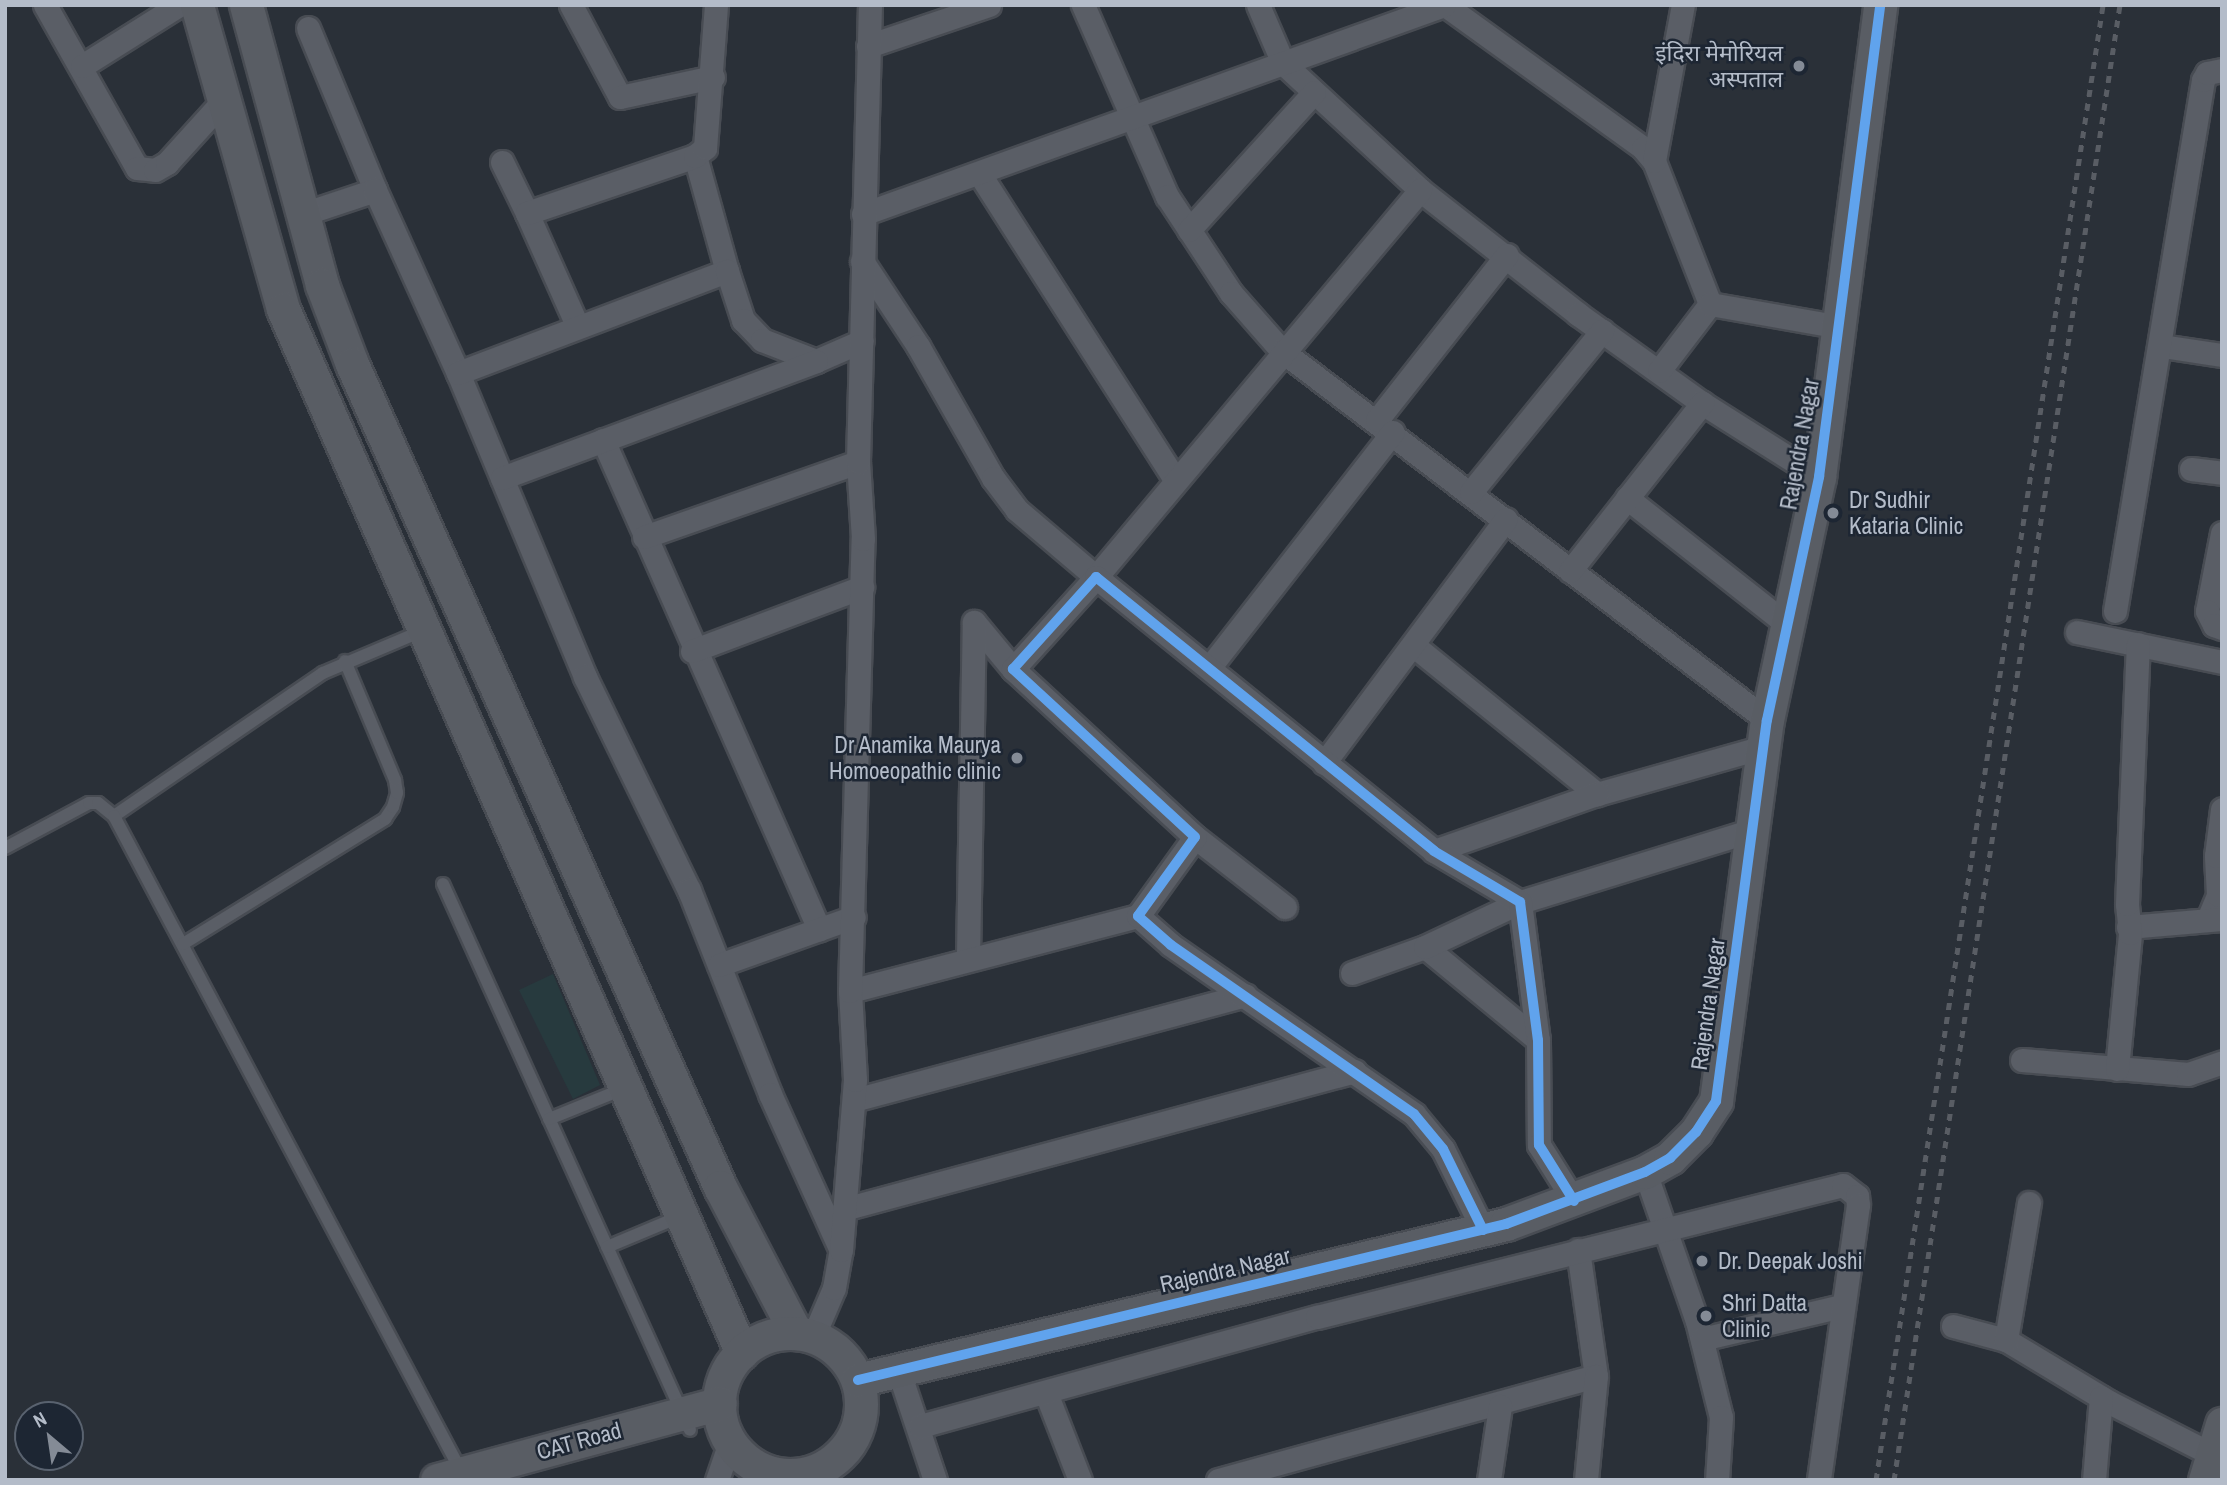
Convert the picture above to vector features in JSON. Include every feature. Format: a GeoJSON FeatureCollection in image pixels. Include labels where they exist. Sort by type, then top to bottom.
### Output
{"type":"FeatureCollection","features":[{"type":"Feature","properties":{"kind":"main road"},"geometry":{"type":"LineString","coordinates":[[197,5],[283,309],[742,1353]]}},
{"type":"Feature","properties":{"kind":"main road"},"geometry":{"type":"LineString","coordinates":[[246,5],[322,285],[358,377],[720,1188],[804,1335]]}},
{"type":"Feature","properties":{"kind":"main road","name":"Rajendra Nagar"},"geometry":{"type":"LineString","coordinates":[[858,1380],[1483,1230],[1574,1201],[1645,1172],[1670,1158],[1696,1132],[1716,1101],[1765,733],[1785,623],[1819,477],[1880,5]]}},
{"type":"Feature","properties":{"kind":"main road"},"geometry":{"type":"LineString","coordinates":[[804,1335],[832,1346],[858,1380],[861,1408],[854,1437],[827,1465],[786,1475],[765,1470],[745,1459],[709,1422],[727,1373],[742,1353],[767,1337],[804,1335]]}},
{"type":"Feature","properties":{"kind":"main road","name":"CAT Road"},"geometry":{"type":"LineString","coordinates":[[455,1478],[709,1422]]}},
{"type":"Feature","properties":{"kind":"main road","name":"CAT Road"},"geometry":{"type":"LineString","coordinates":[[500,1480],[709,1422]]}},
{"type":"Feature","properties":{"kind":"street"},"geometry":{"type":"LineString","coordinates":[[45,5],[82,65],[133,163],[144,172],[167,163],[224,100]]}},
{"type":"Feature","properties":{"kind":"street"},"geometry":{"type":"LineString","coordinates":[[82,65],[179,5]]}},
{"type":"Feature","properties":{"kind":"street"},"geometry":{"type":"LineString","coordinates":[[571,5],[620,97],[713,77]]}},
{"type":"Feature","properties":{"kind":"street"},"geometry":{"type":"LineString","coordinates":[[527,213],[695,156],[705,148],[709,135],[716,5]]}},
{"type":"Feature","properties":{"kind":"street"},"geometry":{"type":"LineString","coordinates":[[804,1335],[834,1288],[841,1250],[854,1100],[850,991],[862,587],[858,461],[870,5]]}},
{"type":"Feature","properties":{"kind":"street"},"geometry":{"type":"LineString","coordinates":[[868,46],[989,5]]}},
{"type":"Feature","properties":{"kind":"street"},"geometry":{"type":"LineString","coordinates":[[1083,5],[1167,196],[1230,293],[1282,351],[1506,519],[1765,733]]}},
{"type":"Feature","properties":{"kind":"street"},"geometry":{"type":"LineString","coordinates":[[1258,5],[1283,63],[1420,190],[1602,331],[1702,402],[1819,477]]}},
{"type":"Feature","properties":{"kind":"street"},"geometry":{"type":"LineString","coordinates":[[863,214],[1445,5],[1643,148],[1654,161],[1710,304]]}},
{"type":"Feature","properties":{"kind":"street"},"geometry":{"type":"LineString","coordinates":[[1654,161],[1684,5]]}},
{"type":"Feature","properties":{"kind":"street"},"geometry":{"type":"LineString","coordinates":[[308,28],[375,190],[458,373],[585,677],[689,890],[841,1250]]}},
{"type":"Feature","properties":{"kind":"street"},"geometry":{"type":"LineString","coordinates":[[2115,611],[2162,346],[2203,80],[2207,73],[2222,70]]}},
{"type":"Feature","properties":{"kind":"street"},"geometry":{"type":"LineString","coordinates":[[1189,230],[1314,92]]}},
{"type":"Feature","properties":{"kind":"street"},"geometry":{"type":"LineString","coordinates":[[695,156],[727,271],[751,333],[816,361]]}},
{"type":"Feature","properties":{"kind":"street"},"geometry":{"type":"LineString","coordinates":[[502,162],[577,325]]}},
{"type":"Feature","properties":{"kind":"street"},"geometry":{"type":"LineString","coordinates":[[979,173],[1175,479]]}},
{"type":"Feature","properties":{"kind":"street"},"geometry":{"type":"LineString","coordinates":[[303,214],[375,190]]}},
{"type":"Feature","properties":{"kind":"street"},"geometry":{"type":"LineString","coordinates":[[1013,668],[1096,577],[1282,351],[1420,190]]}},
{"type":"Feature","properties":{"kind":"street"},"geometry":{"type":"LineString","coordinates":[[1209,668],[1507,255]]}},
{"type":"Feature","properties":{"kind":"street"},"geometry":{"type":"LineString","coordinates":[[862,261],[918,346],[993,478],[1017,510],[1434,851],[1520,902]]}},
{"type":"Feature","properties":{"kind":"street"},"geometry":{"type":"LineString","coordinates":[[458,373],[577,325],[727,271]]}},
{"type":"Feature","properties":{"kind":"street"},"geometry":{"type":"LineString","coordinates":[[1710,304],[1840,327]]}},
{"type":"Feature","properties":{"kind":"street"},"geometry":{"type":"LineString","coordinates":[[1658,371],[1710,304]]}},
{"type":"Feature","properties":{"kind":"street"},"geometry":{"type":"LineString","coordinates":[[1471,492],[1602,331]]}},
{"type":"Feature","properties":{"kind":"street"},"geometry":{"type":"LineString","coordinates":[[502,478],[816,361],[862,341]]}},
{"type":"Feature","properties":{"kind":"street"},"geometry":{"type":"LineString","coordinates":[[2162,346],[2222,355]]}},
{"type":"Feature","properties":{"kind":"street"},"geometry":{"type":"LineString","coordinates":[[1570,571],[1702,402]]}},
{"type":"Feature","properties":{"kind":"street"},"geometry":{"type":"LineString","coordinates":[[603,440],[692,651],[819,929]]}},
{"type":"Feature","properties":{"kind":"street"},"geometry":{"type":"LineString","coordinates":[[644,537],[858,461]]}},
{"type":"Feature","properties":{"kind":"street"},"geometry":{"type":"LineString","coordinates":[[2191,469],[2222,473]]}},
{"type":"Feature","properties":{"kind":"street"},"geometry":{"type":"LineString","coordinates":[[1627,499],[1785,623]]}},
{"type":"Feature","properties":{"kind":"street"},"geometry":{"type":"LineString","coordinates":[[1324,763],[1506,519]]}},
{"type":"Feature","properties":{"kind":"street"},"geometry":{"type":"LineString","coordinates":[[2222,533],[2207,611],[2214,625],[2222,628]]}},
{"type":"Feature","properties":{"kind":"street"},"geometry":{"type":"LineString","coordinates":[[692,651],[862,587]]}},
{"type":"Feature","properties":{"kind":"street"},"geometry":{"type":"LineString","coordinates":[[968,957],[974,622],[1013,668],[1195,837],[1285,907]]}},
{"type":"Feature","properties":{"kind":"street"},"geometry":{"type":"LineString","coordinates":[[2077,632],[2222,662]]}},
{"type":"Feature","properties":{"kind":"street"},"geometry":{"type":"LineString","coordinates":[[2117,1069],[2128,927],[2138,644]]}},
{"type":"Feature","properties":{"kind":"street"},"geometry":{"type":"LineString","coordinates":[[1413,645],[1597,794]]}},
{"type":"Feature","properties":{"kind":"street"},"geometry":{"type":"LineString","coordinates":[[1434,851],[1765,733]]}},
{"type":"Feature","properties":{"kind":"street"},"geometry":{"type":"LineString","coordinates":[[2128,927],[2215,919],[2218,895],[2216,856],[2222,809]]}},
{"type":"Feature","properties":{"kind":"street"},"geometry":{"type":"LineString","coordinates":[[1352,973],[1425,947],[1520,902],[1753,830]]}},
{"type":"Feature","properties":{"kind":"street"},"geometry":{"type":"LineString","coordinates":[[850,991],[968,957],[1138,916],[1195,837]]}},
{"type":"Feature","properties":{"kind":"street"},"geometry":{"type":"LineString","coordinates":[[1520,902],[1538,1040],[1539,1145],[1574,1201]]}},
{"type":"Feature","properties":{"kind":"street"},"geometry":{"type":"LineString","coordinates":[[1138,916],[1355,1071],[1429,1130],[1443,1149],[1483,1230]]}},
{"type":"Feature","properties":{"kind":"street"},"geometry":{"type":"LineString","coordinates":[[719,965],[854,917]]}},
{"type":"Feature","properties":{"kind":"street"},"geometry":{"type":"LineString","coordinates":[[1425,947],[1538,1040]]}},
{"type":"Feature","properties":{"kind":"street"},"geometry":{"type":"LineString","coordinates":[[854,1100],[1245,995]]}},
{"type":"Feature","properties":{"kind":"street"},"geometry":{"type":"LineString","coordinates":[[2022,1060],[2188,1074],[2222,1062]]}},
{"type":"Feature","properties":{"kind":"street"},"geometry":{"type":"LineString","coordinates":[[844,1209],[1355,1071]]}},
{"type":"Feature","properties":{"kind":"street"},"geometry":{"type":"LineString","coordinates":[[1645,1172],[1702,1339],[1721,1417],[1717,1480]]}},
{"type":"Feature","properties":{"kind":"street"},"geometry":{"type":"LineString","coordinates":[[920,1426],[1664,1227],[1843,1185],[1851,1189],[1858,1205],[1819,1480]]}},
{"type":"Feature","properties":{"kind":"street"},"geometry":{"type":"LineString","coordinates":[[2006,1340],[2029,1203]]}},
{"type":"Feature","properties":{"kind":"street"},"geometry":{"type":"LineString","coordinates":[[1578,1250],[1596,1376],[1586,1480]]}},
{"type":"Feature","properties":{"kind":"street"},"geometry":{"type":"LineString","coordinates":[[1702,1339],[1842,1306]]}},
{"type":"Feature","properties":{"kind":"street"},"geometry":{"type":"LineString","coordinates":[[1953,1326],[2006,1340],[2101,1398],[2213,1453]]}},
{"type":"Feature","properties":{"kind":"street"},"geometry":{"type":"LineString","coordinates":[[898,1369],[920,1426],[935,1480]]}},
{"type":"Feature","properties":{"kind":"street"},"geometry":{"type":"LineString","coordinates":[[1218,1480],[1500,1406],[1596,1376]]}},
{"type":"Feature","properties":{"kind":"street"},"geometry":{"type":"LineString","coordinates":[[1046,1393],[1080,1480]]}},
{"type":"Feature","properties":{"kind":"street"},"geometry":{"type":"LineString","coordinates":[[2094,1480],[2101,1398]]}},
{"type":"Feature","properties":{"kind":"street"},"geometry":{"type":"LineString","coordinates":[[1489,1480],[1500,1406]]}},
{"type":"Feature","properties":{"kind":"street"},"geometry":{"type":"LineString","coordinates":[[709,1422],[717,1480]]}},
{"type":"Feature","properties":{"kind":"lane"},"geometry":{"type":"LineString","coordinates":[[114,816],[345,661],[424,630]]}},
{"type":"Feature","properties":{"kind":"lane"},"geometry":{"type":"LineString","coordinates":[[183,944],[385,819],[393,807],[397,793],[395,780],[345,661]]}},
{"type":"Feature","properties":{"kind":"lane"},"geometry":{"type":"LineString","coordinates":[[5,848],[89,803],[98,803],[114,816],[183,944],[455,1478]]}},
{"type":"Feature","properties":{"kind":"lane"},"geometry":{"type":"LineString","coordinates":[[443,884],[607,1247],[709,1422]]}},
{"type":"Feature","properties":{"kind":"lane"},"geometry":{"type":"LineString","coordinates":[[550,1119],[625,1088]]}},
{"type":"Feature","properties":{"kind":"lane"},"geometry":{"type":"LineString","coordinates":[[607,1247],[682,1216]]}},
{"type":"Feature","properties":{"kind":"green space"},"geometry":{"type":"Polygon","coordinates":[[[553,974],[600,1085],[573,1099],[519,990],[553,974]]]}},
{"type":"Feature","properties":{"kind":"railway"},"geometry":{"type":"LineString","coordinates":[[1876,1480],[2103,5]]}},
{"type":"Feature","properties":{"kind":"railway"},"geometry":{"type":"LineString","coordinates":[[1894,1480],[2120,5]]}},
{"type":"Feature","properties":{"kind":"cycle path"},"geometry":{"type":"LineString","coordinates":[[858,1380],[1506,1224],[1645,1172],[1670,1158],[1696,1132],[1716,1101],[1767,720],[1819,477],[1880,5]]}},
{"type":"Feature","properties":{"kind":"cycle path"},"geometry":{"type":"LineString","coordinates":[[1483,1230],[1443,1149],[1414,1114],[1171,945],[1138,916],[1195,837],[1013,669],[1096,577],[1434,851],[1520,902],[1538,1040],[1539,1145],[1574,1201]]}},
{"type":"Feature","properties":{"kind":"place","name":"इंदिरा मेमोरियल अस्पताल"},"geometry":{"type":"Point","coordinates":[1799,66]}},
{"type":"Feature","properties":{"kind":"place","name":"Dr Sudhir Kataria Clinic"},"geometry":{"type":"Point","coordinates":[1833,513]}},
{"type":"Feature","properties":{"kind":"place","name":"Dr Anamika Maurya Homoeopathic clinic"},"geometry":{"type":"Point","coordinates":[1017,758]}},
{"type":"Feature","properties":{"kind":"place","name":"Dr. Deepak Joshi"},"geometry":{"type":"Point","coordinates":[1702,1261]}},
{"type":"Feature","properties":{"kind":"place","name":"Shri Datta Clinic"},"geometry":{"type":"Point","coordinates":[1706,1316]}}]}
